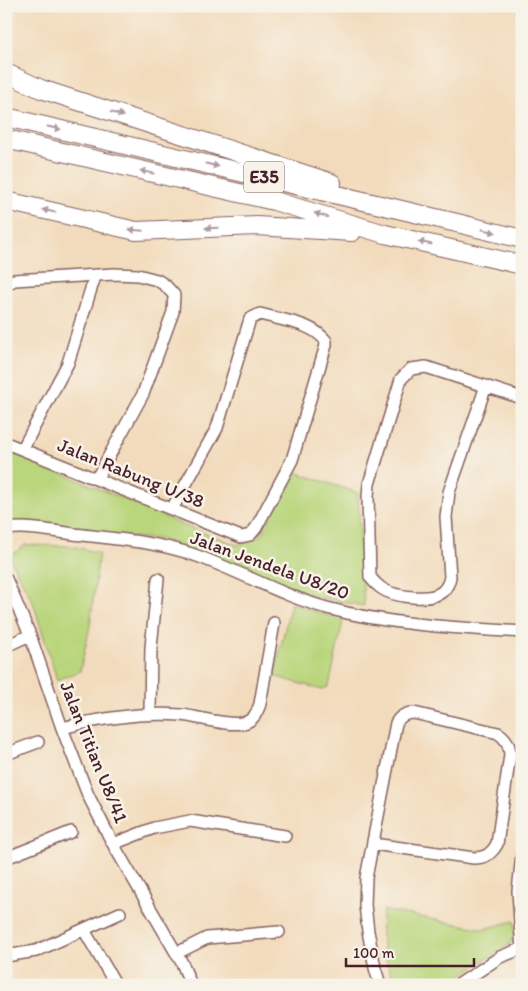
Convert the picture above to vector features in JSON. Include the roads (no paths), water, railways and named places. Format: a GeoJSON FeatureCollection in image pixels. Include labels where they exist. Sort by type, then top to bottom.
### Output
{"type":"FeatureCollection","features":[{"type":"Feature","properties":{"kind":"highway"},"geometry":{"type":"LineString","coordinates":[[6,73],[41,89],[457,222]]}},
{"type":"Feature","properties":{"kind":"highway","name":"E35"},"geometry":{"type":"LineString","coordinates":[[6,117],[457,222],[522,239]]}},
{"type":"Feature","properties":{"kind":"highway","name":"E35"},"geometry":{"type":"LineString","coordinates":[[6,138],[274,202],[385,234],[522,265]]}},
{"type":"Feature","properties":{"kind":"highway"},"geometry":{"type":"LineString","coordinates":[[6,201],[136,231],[257,226],[385,234]]}},
{"type":"Feature","properties":{"kind":"street"},"geometry":{"type":"LineString","coordinates":[[6,285],[14,280],[138,275],[157,280],[174,295],[173,312],[143,394],[97,478]]}},
{"type":"Feature","properties":{"kind":"street"},"geometry":{"type":"LineString","coordinates":[[22,448],[68,363],[95,276]]}},
{"type":"Feature","properties":{"kind":"street","name":"Jalan Rabung U/38"},"geometry":{"type":"LineString","coordinates":[[6,443],[241,537],[250,535],[256,528],[292,460],[326,346],[326,341],[323,337],[311,328],[260,314],[250,319],[217,428],[172,509]]}},
{"type":"Feature","properties":{"kind":"street"},"geometry":{"type":"LineString","coordinates":[[486,386],[446,505],[450,577],[448,585],[437,595],[428,597],[389,593],[381,589],[370,577],[368,496],[369,484],[398,386],[406,373],[418,367],[426,367],[486,386],[522,398]]}},
{"type":"Feature","properties":{"kind":"street","name":"Jalan Jendela U8/20"},"geometry":{"type":"LineString","coordinates":[[6,529],[50,531],[172,548],[200,557],[313,604],[365,617],[439,626],[522,632]]}},
{"type":"Feature","properties":{"kind":"street","name":"Jalan Titian U8/41"},"geometry":{"type":"LineString","coordinates":[[6,579],[30,635],[62,728],[88,795],[112,844],[177,954],[191,985]]}},
{"type":"Feature","properties":{"kind":"street"},"geometry":{"type":"LineString","coordinates":[[150,713],[151,647],[158,579]]}},
{"type":"Feature","properties":{"kind":"street"},"geometry":{"type":"LineString","coordinates":[[62,728],[90,721],[150,713],[229,723],[250,720],[258,711],[260,704],[274,623]]}},
{"type":"Feature","properties":{"kind":"street"},"geometry":{"type":"LineString","coordinates":[[6,646],[30,635]]}},
{"type":"Feature","properties":{"kind":"street"},"geometry":{"type":"LineString","coordinates":[[373,844],[474,858],[481,858],[491,853],[497,844],[510,755],[510,748],[506,740],[498,733],[414,713],[408,713],[399,719],[394,730],[366,878],[365,905],[371,952],[380,985]]}},
{"type":"Feature","properties":{"kind":"street"},"geometry":{"type":"LineString","coordinates":[[6,754],[38,742]]}},
{"type":"Feature","properties":{"kind":"street"},"geometry":{"type":"LineString","coordinates":[[112,844],[154,828],[190,821],[285,836]]}},
{"type":"Feature","properties":{"kind":"street"},"geometry":{"type":"LineString","coordinates":[[6,858],[71,832]]}},
{"type":"Feature","properties":{"kind":"street"},"geometry":{"type":"LineString","coordinates":[[458,985],[500,957],[522,950],[518,891],[522,856]]}},
{"type":"Feature","properties":{"kind":"street"},"geometry":{"type":"LineString","coordinates":[[6,956],[36,951],[120,913]]}},
{"type":"Feature","properties":{"kind":"street"},"geometry":{"type":"LineString","coordinates":[[84,930],[116,985]]}},
{"type":"Feature","properties":{"kind":"street"},"geometry":{"type":"LineString","coordinates":[[177,954],[207,938],[279,932]]}}]}
